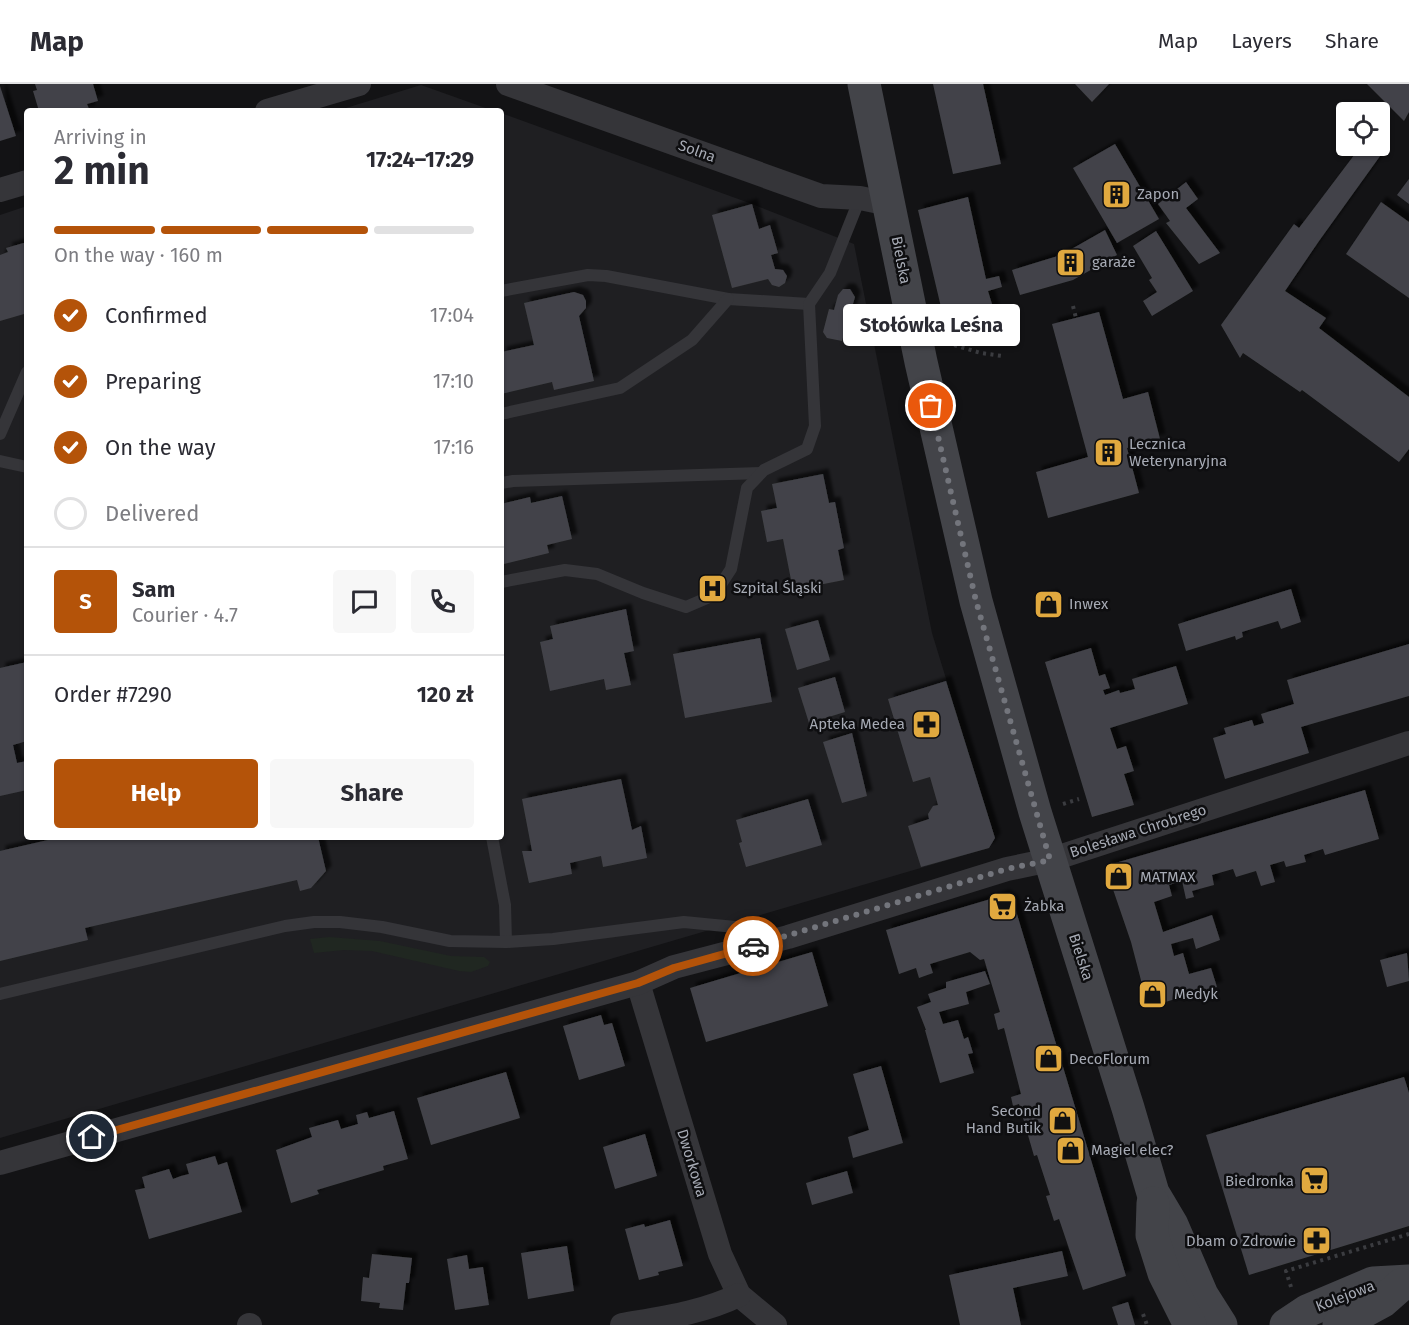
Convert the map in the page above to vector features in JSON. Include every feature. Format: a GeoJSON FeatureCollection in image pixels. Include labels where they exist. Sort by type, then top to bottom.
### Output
{"type":"FeatureCollection","features":[{"type":"Feature","properties":{"kind":"street"},"geometry":{"type":"LineString","coordinates":[[277,108],[359,84]]}},
{"type":"Feature","properties":{"kind":"street","name":"Solna"},"geometry":{"type":"LineString","coordinates":[[508,84],[821,196],[875,201]]}},
{"type":"Feature","properties":{"kind":"street","name":"Bielska"},"geometry":{"type":"LineString","coordinates":[[864,84],[875,201],[921,362],[976,601],[1050,860],[1153,1193],[1172,1226],[1202,1295],[1221,1325]]}},
{"type":"Feature","properties":{"kind":"street"},"geometry":{"type":"LineString","coordinates":[[0,190],[24,183]]}},
{"type":"Feature","properties":{"kind":"street","name":"Bolesława Chrobrego"},"geometry":{"type":"LineString","coordinates":[[0,1163],[638,983],[674,968],[788,937],[1007,869],[1050,860],[1409,743]]}},
{"type":"Feature","properties":{"kind":"street","name":"Dworkowa"},"geometry":{"type":"LineString","coordinates":[[638,983],[720,1254],[739,1295],[775,1325]]}},
{"type":"Feature","properties":{"kind":"street"},"geometry":{"type":"LineString","coordinates":[[1153,1193],[1152,1235],[1164,1274],[1190,1325]]}},
{"type":"Feature","properties":{"kind":"street"},"geometry":{"type":"LineString","coordinates":[[1339,1325],[1383,1301],[1407,1282]]}},
{"type":"Feature","properties":{"kind":"street","name":"Kolejowa"},"geometry":{"type":"LineString","coordinates":[[1286,1325],[1307,1311],[1373,1283],[1407,1282]]}},
{"type":"Feature","properties":{"kind":"street"},"geometry":{"type":"LineString","coordinates":[[622,1325],[697,1311],[739,1295]]}},
{"type":"Feature","properties":{"kind":"lane"},"geometry":{"type":"LineString","coordinates":[[504,581],[565,570],[597,574],[686,608],[714,595],[731,569],[747,488],[761,473],[807,449],[815,426],[809,304],[875,201]]}},
{"type":"Feature","properties":{"kind":"lane"},"geometry":{"type":"LineString","coordinates":[[504,290],[588,275],[606,276],[728,299],[809,304]]}},
{"type":"Feature","properties":{"kind":"lane"},"geometry":{"type":"LineString","coordinates":[[504,413],[620,388],[692,340],[728,299]]}},
{"type":"Feature","properties":{"kind":"lane"},"geometry":{"type":"LineString","coordinates":[[0,434],[24,379]]}},
{"type":"Feature","properties":{"kind":"lane"},"geometry":{"type":"LineString","coordinates":[[0,461],[24,466]]}},
{"type":"Feature","properties":{"kind":"lane"},"geometry":{"type":"LineString","coordinates":[[504,482],[761,473]]}},
{"type":"Feature","properties":{"kind":"lane"},"geometry":{"type":"LineString","coordinates":[[493,840],[505,905],[506,942]]}},
{"type":"Feature","properties":{"kind":"lane"},"geometry":{"type":"LineString","coordinates":[[0,994],[285,926],[314,922],[360,924],[450,941],[506,942],[553,939],[684,922],[735,927],[788,937]]}},
{"type":"Feature","properties":{"kind":"path"},"geometry":{"type":"LineString","coordinates":[[1073,306],[1076,318]]}},
{"type":"Feature","properties":{"kind":"path"},"geometry":{"type":"LineString","coordinates":[[943,341],[981,353],[1002,356]]}},
{"type":"Feature","properties":{"kind":"path"},"geometry":{"type":"LineString","coordinates":[[1056,806],[1079,799]]}},
{"type":"Feature","properties":{"kind":"path"},"geometry":{"type":"LineString","coordinates":[[1286,1271],[1409,1234]]}},
{"type":"Feature","properties":{"kind":"path"},"geometry":{"type":"LineString","coordinates":[[1143,1314],[1147,1325]]}},
{"type":"Feature","properties":{"kind":"shaded area"},"geometry":{"type":"Polygon","coordinates":[[[421,85],[486,108],[346,108],[421,85]]]}},
{"type":"Feature","properties":{"kind":"shaded area","name":"Szpital Śląski"},"geometry":{"type":"Polygon","coordinates":[[[504,114],[752,204],[854,244],[932,633],[995,838],[989,848],[0,1138],[0,215],[24,207],[24,840],[504,840],[504,114]]]}},
{"type":"Feature","properties":{"kind":"shaded area"},"geometry":{"type":"Polygon","coordinates":[[[329,937],[380,941],[451,956],[484,957],[490,962],[488,966],[471,972],[372,951],[344,950],[314,953],[310,939],[329,937]]]}},
{"type":"Feature","properties":{"kind":"building"},"geometry":{"type":"Polygon","coordinates":[[[35,84],[93,84],[98,101],[87,104],[89,108],[38,108],[33,91],[37,90],[35,84]]]}},
{"type":"Feature","properties":{"kind":"building"},"geometry":{"type":"Polygon","coordinates":[[[933,84],[983,84],[1001,164],[953,174],[933,84]]]}},
{"type":"Feature","properties":{"kind":"building"},"geometry":{"type":"Polygon","coordinates":[[[1075,84],[1109,84],[1092,102],[1075,84]]]}},
{"type":"Feature","properties":{"kind":"building"},"geometry":{"type":"Polygon","coordinates":[[[1367,84],[1409,84],[1409,112],[1404,121],[1390,107],[1390,102],[1385,102],[1367,84]]]}},
{"type":"Feature","properties":{"kind":"building"},"geometry":{"type":"Polygon","coordinates":[[[0,86],[16,136],[0,141],[0,86]]]}},
{"type":"Feature","properties":{"kind":"building","name":"Zapon"},"geometry":{"type":"Polygon","coordinates":[[[1115,144],[1159,219],[1117,243],[1073,168],[1115,144]]]}},
{"type":"Feature","properties":{"kind":"building"},"geometry":{"type":"Polygon","coordinates":[[[1353,156],[1380,156],[1285,291],[1326,318],[1319,328],[1409,397],[1409,449],[1399,462],[1302,390],[1300,392],[1243,353],[1240,358],[1221,325],[1294,224],[1299,228],[1353,156]]]}},
{"type":"Feature","properties":{"kind":"building"},"geometry":{"type":"Polygon","coordinates":[[[1409,179],[1409,204],[1397,195],[1409,179]]]}},
{"type":"Feature","properties":{"kind":"building"},"geometry":{"type":"Polygon","coordinates":[[[1186,182],[1198,199],[1186,208],[1220,253],[1199,264],[1166,223],[1170,221],[1158,204],[1186,182]]]}},
{"type":"Feature","properties":{"kind":"building"},"geometry":{"type":"Polygon","coordinates":[[[968,197],[986,279],[999,276],[1002,287],[988,291],[995,314],[945,324],[918,210],[968,197]]]}},
{"type":"Feature","properties":{"kind":"building"},"geometry":{"type":"Polygon","coordinates":[[[1381,202],[1409,222],[1409,298],[1346,254],[1381,202]]]}},
{"type":"Feature","properties":{"kind":"building"},"geometry":{"type":"Polygon","coordinates":[[[752,204],[759,229],[770,225],[778,253],[771,255],[775,269],[783,270],[787,276],[785,283],[779,287],[772,285],[768,279],[732,288],[712,215],[752,204]]]}},
{"type":"Feature","properties":{"kind":"building","name":"garaże"},"geometry":{"type":"Polygon","coordinates":[[[1105,230],[1117,255],[1073,280],[1020,295],[1012,270],[1061,255],[1105,230]]]}},
{"type":"Feature","properties":{"kind":"building"},"geometry":{"type":"Polygon","coordinates":[[[1156,231],[1193,291],[1152,316],[1143,301],[1157,292],[1149,280],[1152,278],[1133,246],[1156,231]]]}},
{"type":"Feature","properties":{"kind":"building"},"geometry":{"type":"Polygon","coordinates":[[[24,243],[24,314],[0,321],[0,255],[8,252],[6,248],[24,243]]]}},
{"type":"Feature","properties":{"kind":"building"},"geometry":{"type":"Polygon","coordinates":[[[843,289],[850,289],[855,297],[842,341],[827,338],[823,332],[829,309],[834,310],[838,295],[843,289]]]}},
{"type":"Feature","properties":{"kind":"building"},"geometry":{"type":"Polygon","coordinates":[[[574,292],[583,295],[586,308],[579,316],[594,381],[554,390],[552,382],[504,393],[504,351],[534,345],[524,303],[574,292]]]}},
{"type":"Feature","properties":{"kind":"building","name":"Lecznica Weterynaryjna"},"geometry":{"type":"Polygon","coordinates":[[[1099,312],[1123,399],[1148,392],[1160,439],[1127,448],[1139,493],[1048,518],[1036,472],[1088,457],[1052,324],[1099,312]]]}},
{"type":"Feature","properties":{"kind":"building"},"geometry":{"type":"Polygon","coordinates":[[[823,474],[829,503],[835,502],[844,548],[838,550],[844,580],[793,590],[783,539],[767,542],[761,511],[777,508],[772,484],[823,474]]]}},
{"type":"Feature","properties":{"kind":"building"},"geometry":{"type":"Polygon","coordinates":[[[562,496],[572,539],[547,545],[549,553],[504,564],[504,503],[530,497],[531,503],[562,496]]]}},
{"type":"Feature","properties":{"kind":"building"},"geometry":{"type":"Polygon","coordinates":[[[1291,589],[1301,622],[1281,629],[1278,621],[1242,632],[1243,637],[1236,640],[1235,636],[1186,651],[1178,624],[1291,589]]]}},
{"type":"Feature","properties":{"kind":"building","name":"Inwex"},"geometry":{"type":"Polygon","coordinates":[[[1053,595],[1056,610],[1043,613],[1040,598],[1053,595]]]}},
{"type":"Feature","properties":{"kind":"building"},"geometry":{"type":"Polygon","coordinates":[[[626,609],[634,651],[624,653],[631,685],[606,690],[604,679],[550,691],[540,642],[553,639],[550,626],[626,609]]]}},
{"type":"Feature","properties":{"kind":"building"},"geometry":{"type":"Polygon","coordinates":[[[818,620],[830,660],[797,670],[785,629],[818,620]]]}},
{"type":"Feature","properties":{"kind":"building"},"geometry":{"type":"Polygon","coordinates":[[[760,638],[772,702],[685,718],[673,654],[760,638]]]}},
{"type":"Feature","properties":{"kind":"building"},"geometry":{"type":"Polygon","coordinates":[[[1409,644],[1409,696],[1301,727],[1309,753],[1225,779],[1213,738],[1226,734],[1224,728],[1252,720],[1254,726],[1264,723],[1261,714],[1294,704],[1287,680],[1409,644]]]}},
{"type":"Feature","properties":{"kind":"building"},"geometry":{"type":"Polygon","coordinates":[[[1091,648],[1099,676],[1105,674],[1110,688],[1103,690],[1105,695],[1119,690],[1120,693],[1135,689],[1132,679],[1176,666],[1188,704],[1110,728],[1117,749],[1126,746],[1134,771],[1124,774],[1134,805],[1092,817],[1045,662],[1091,648]]]}},
{"type":"Feature","properties":{"kind":"building"},"geometry":{"type":"Polygon","coordinates":[[[24,663],[24,742],[13,745],[17,763],[24,762],[24,791],[0,796],[0,668],[24,663]]]}},
{"type":"Feature","properties":{"kind":"building"},"geometry":{"type":"Polygon","coordinates":[[[835,677],[845,712],[809,723],[798,688],[835,677]]]}},
{"type":"Feature","properties":{"kind":"building"},"geometry":{"type":"Polygon","coordinates":[[[946,681],[995,838],[989,848],[921,867],[908,826],[929,819],[928,814],[933,806],[938,805],[930,777],[913,782],[888,699],[946,681]]]}},
{"type":"Feature","properties":{"kind":"building"},"geometry":{"type":"Polygon","coordinates":[[[852,733],[867,796],[842,803],[823,742],[852,733]]]}},
{"type":"Feature","properties":{"kind":"building"},"geometry":{"type":"Polygon","coordinates":[[[621,779],[632,830],[641,826],[647,858],[603,867],[601,856],[570,863],[572,874],[529,883],[522,851],[532,851],[522,799],[621,779]]]}},
{"type":"Feature","properties":{"kind":"building"},"geometry":{"type":"Polygon","coordinates":[[[1365,790],[1379,839],[1325,855],[1323,849],[1304,855],[1306,862],[1286,867],[1284,861],[1270,865],[1275,882],[1261,886],[1256,871],[1236,877],[1233,869],[1212,875],[1214,885],[1192,891],[1194,897],[1186,899],[1182,881],[1169,885],[1172,896],[1154,902],[1163,932],[1212,915],[1220,940],[1196,949],[1193,938],[1171,944],[1174,956],[1183,953],[1189,974],[1211,968],[1217,987],[1148,1007],[1131,942],[1105,866],[1365,790]]]}},
{"type":"Feature","properties":{"kind":"building"},"geometry":{"type":"Polygon","coordinates":[[[808,799],[822,845],[746,867],[739,843],[742,842],[736,820],[808,799]]]}},
{"type":"Feature","properties":{"kind":"building"},"geometry":{"type":"Polygon","coordinates":[[[48,840],[319,840],[326,871],[311,888],[300,891],[297,880],[85,928],[88,940],[0,961],[0,851],[48,840]]]}},
{"type":"Feature","properties":{"kind":"building"},"geometry":{"type":"Polygon","coordinates":[[[1004,895],[1013,901],[1126,1276],[1083,1290],[1059,1219],[1054,1221],[1046,1196],[1050,1195],[1037,1155],[1034,1156],[1019,1104],[1013,1106],[1011,1097],[1021,1094],[1004,1028],[998,1030],[994,1014],[1000,1012],[984,959],[980,960],[970,952],[930,964],[933,973],[919,978],[916,968],[899,974],[886,930],[1004,895]]]}},
{"type":"Feature","properties":{"kind":"building"},"geometry":{"type":"Polygon","coordinates":[[[812,952],[828,1006],[706,1042],[690,988],[812,952]]]}},
{"type":"Feature","properties":{"kind":"building"},"geometry":{"type":"Polygon","coordinates":[[[1407,953],[1409,981],[1387,987],[1380,960],[1407,953]]]}},
{"type":"Feature","properties":{"kind":"building"},"geometry":{"type":"Polygon","coordinates":[[[985,971],[990,984],[966,992],[969,1004],[939,1012],[943,1024],[958,1020],[964,1039],[968,1037],[973,1053],[968,1054],[974,1073],[940,1083],[926,1030],[917,1007],[931,1002],[928,994],[946,988],[946,982],[985,971]]]}},
{"type":"Feature","properties":{"kind":"building"},"geometry":{"type":"Polygon","coordinates":[[[601,1015],[604,1025],[612,1023],[625,1066],[579,1080],[563,1026],[601,1015]]]}},
{"type":"Feature","properties":{"kind":"building"},"geometry":{"type":"Polygon","coordinates":[[[881,1066],[903,1143],[853,1158],[848,1137],[869,1130],[853,1074],[881,1066]]]}},
{"type":"Feature","properties":{"kind":"building"},"geometry":{"type":"Polygon","coordinates":[[[506,1072],[520,1118],[431,1145],[417,1098],[506,1072]]]}},
{"type":"Feature","properties":{"kind":"building","name":"Biedronka"},"geometry":{"type":"Polygon","coordinates":[[[1404,1077],[1409,1093],[1409,1226],[1249,1275],[1206,1135],[1404,1077]]]}},
{"type":"Feature","properties":{"kind":"building"},"geometry":{"type":"Polygon","coordinates":[[[394,1111],[408,1159],[383,1166],[384,1170],[317,1190],[319,1194],[291,1203],[276,1150],[312,1137],[309,1128],[338,1120],[341,1129],[358,1124],[356,1115],[367,1112],[369,1118],[394,1111]]]}},
{"type":"Feature","properties":{"kind":"building"},"geometry":{"type":"Polygon","coordinates":[[[645,1134],[657,1176],[615,1189],[603,1147],[645,1134]]]}},
{"type":"Feature","properties":{"kind":"building"},"geometry":{"type":"Polygon","coordinates":[[[215,1156],[218,1165],[227,1162],[242,1212],[149,1239],[135,1190],[145,1188],[142,1177],[169,1169],[173,1179],[189,1174],[186,1164],[215,1156]]]}},
{"type":"Feature","properties":{"kind":"building"},"geometry":{"type":"Polygon","coordinates":[[[847,1171],[853,1193],[812,1205],[806,1183],[847,1171]]]}},
{"type":"Feature","properties":{"kind":"building"},"geometry":{"type":"Polygon","coordinates":[[[670,1220],[683,1266],[658,1272],[659,1275],[639,1280],[625,1229],[644,1224],[645,1227],[670,1220]]]}},
{"type":"Feature","properties":{"kind":"building"},"geometry":{"type":"Polygon","coordinates":[[[567,1246],[574,1291],[528,1299],[521,1253],[567,1246]]]}},
{"type":"Feature","properties":{"kind":"building"},"geometry":{"type":"Polygon","coordinates":[[[1062,1251],[1068,1276],[1013,1288],[1021,1325],[960,1325],[949,1275],[1062,1251]]]}},
{"type":"Feature","properties":{"kind":"building"},"geometry":{"type":"Polygon","coordinates":[[[372,1254],[412,1258],[403,1310],[379,1308],[380,1303],[361,1301],[363,1277],[369,1278],[372,1254]]]}},
{"type":"Feature","properties":{"kind":"building"},"geometry":{"type":"Polygon","coordinates":[[[467,1255],[469,1269],[483,1267],[489,1305],[455,1310],[447,1259],[467,1255]]]}},
{"type":"Feature","properties":{"kind":"building"},"geometry":{"type":"Polygon","coordinates":[[[1128,1302],[1135,1325],[1118,1325],[1112,1307],[1128,1302]]]}},
{"type":"Feature","properties":{"kind":"way so far"},"geometry":{"type":"LineString","coordinates":[[753,946],[1007,869],[1050,860],[976,601],[931,406]]}},
{"type":"Feature","properties":{"kind":"place","name":"Zapon"},"geometry":{"type":"Point","coordinates":[1116,194]}},
{"type":"Feature","properties":{"kind":"place","name":"garaże"},"geometry":{"type":"Point","coordinates":[1071,262]}},
{"type":"Feature","properties":{"kind":"place","name":"Stołówka Leśna"},"geometry":{"type":"Point","coordinates":[931,406]}},
{"type":"Feature","properties":{"kind":"place","name":"Lecznica Weterynaryjna"},"geometry":{"type":"Point","coordinates":[1108,453]}},
{"type":"Feature","properties":{"kind":"place","name":"Szpital Śląski"},"geometry":{"type":"Point","coordinates":[712,588]}},
{"type":"Feature","properties":{"kind":"place","name":"Inwex"},"geometry":{"type":"Point","coordinates":[1048,604]}},
{"type":"Feature","properties":{"kind":"place","name":"Apteka Medea"},"geometry":{"type":"Point","coordinates":[926,724]}},
{"type":"Feature","properties":{"kind":"place","name":"MATMAX"},"geometry":{"type":"Point","coordinates":[1119,877]}},
{"type":"Feature","properties":{"kind":"place","name":"Żabka"},"geometry":{"type":"Point","coordinates":[1003,906]}},
{"type":"Feature","properties":{"kind":"place","name":"Medyk"},"geometry":{"type":"Point","coordinates":[1153,994]}},
{"type":"Feature","properties":{"kind":"place","name":"DecoFlorum"},"geometry":{"type":"Point","coordinates":[1048,1059]}},
{"type":"Feature","properties":{"kind":"place","name":"Second Hand Butik"},"geometry":{"type":"Point","coordinates":[1062,1120]}},
{"type":"Feature","properties":{"kind":"place","name":"Magiel elec?"},"geometry":{"type":"Point","coordinates":[1070,1150]}},
{"type":"Feature","properties":{"kind":"place","name":"Biedronka"},"geometry":{"type":"Point","coordinates":[1315,1181]}},
{"type":"Feature","properties":{"kind":"place","name":"Dbam o Zdrowie"},"geometry":{"type":"Point","coordinates":[1317,1241]}},
{"type":"Feature","properties":{"kind":"route"},"geometry":{"type":"LineString","coordinates":[[92,1137],[638,983],[674,968],[753,946]]}}]}
